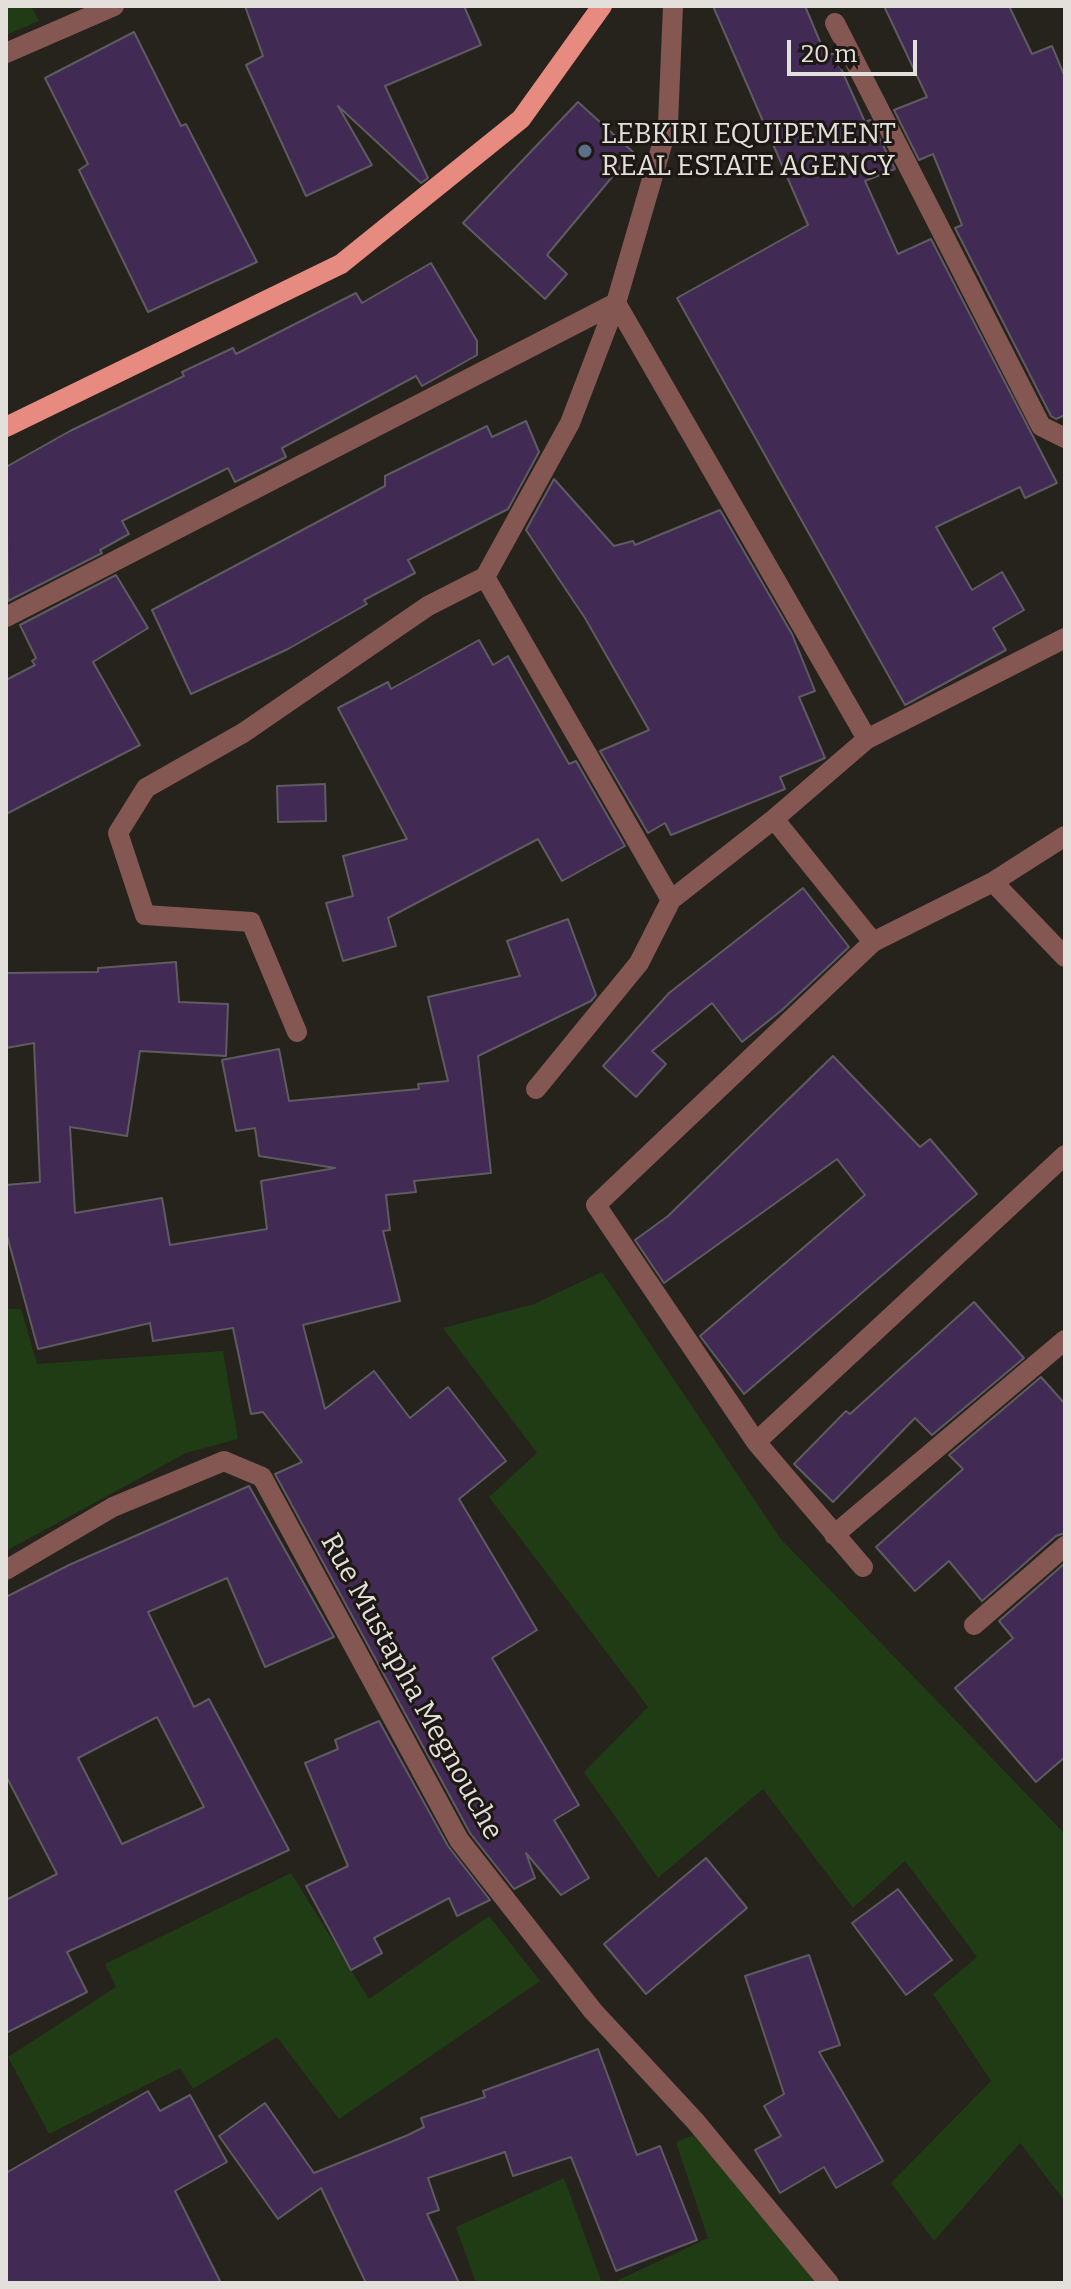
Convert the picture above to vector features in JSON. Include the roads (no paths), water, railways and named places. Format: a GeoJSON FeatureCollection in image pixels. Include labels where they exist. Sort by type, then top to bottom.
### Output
{"type":"FeatureCollection","features":[{"type":"Feature","properties":{"kind":"main road"},"geometry":{"type":"LineString","coordinates":[[6,427],[341,264],[521,119],[602,6]]}},
{"type":"Feature","properties":{"kind":"street"},"geometry":{"type":"LineString","coordinates":[[6,53],[114,6]]}},
{"type":"Feature","properties":{"kind":"street"},"geometry":{"type":"LineString","coordinates":[[297,1032],[251,922],[145,915],[118,833],[146,788],[243,733],[428,606],[485,577],[570,423],[616,303],[668,124],[673,6]]}},
{"type":"Feature","properties":{"kind":"street"},"geometry":{"type":"LineString","coordinates":[[835,23],[1041,426],[1065,438]]}},
{"type":"Feature","properties":{"kind":"street"},"geometry":{"type":"LineString","coordinates":[[6,617],[616,303]]}},
{"type":"Feature","properties":{"kind":"street"},"geometry":{"type":"LineString","coordinates":[[616,303],[867,739]]}},
{"type":"Feature","properties":{"kind":"street"},"geometry":{"type":"LineString","coordinates":[[485,577],[671,900]]}},
{"type":"Feature","properties":{"kind":"street"},"geometry":{"type":"LineString","coordinates":[[536,1089],[639,963],[671,900],[774,819],[867,739],[1065,638]]}},
{"type":"Feature","properties":{"kind":"street"},"geometry":{"type":"LineString","coordinates":[[774,819],[873,942]]}},
{"type":"Feature","properties":{"kind":"street"},"geometry":{"type":"LineString","coordinates":[[863,1567],[756,1442],[596,1205],[873,942],[993,882],[1065,836]]}},
{"type":"Feature","properties":{"kind":"street"},"geometry":{"type":"LineString","coordinates":[[993,882],[1065,957]]}},
{"type":"Feature","properties":{"kind":"street"},"geometry":{"type":"LineString","coordinates":[[756,1442],[1065,1155]]}},
{"type":"Feature","properties":{"kind":"street"},"geometry":{"type":"LineString","coordinates":[[834,1535],[1065,1340]]}},
{"type":"Feature","properties":{"kind":"street","name":"Rue Mustapha Megnouche"},"geometry":{"type":"LineString","coordinates":[[6,1570],[113,1507],[224,1461],[262,1477],[459,1840],[593,2011],[696,2122],[829,2283]]}},
{"type":"Feature","properties":{"kind":"street"},"geometry":{"type":"LineString","coordinates":[[974,1625],[1065,1546]]}},
{"type":"Feature","properties":{"kind":"place","name":"LEBKIRI EQUIPEMENT REAL ESTATE AGENCY"},"geometry":{"type":"Point","coordinates":[585,151]}}]}
